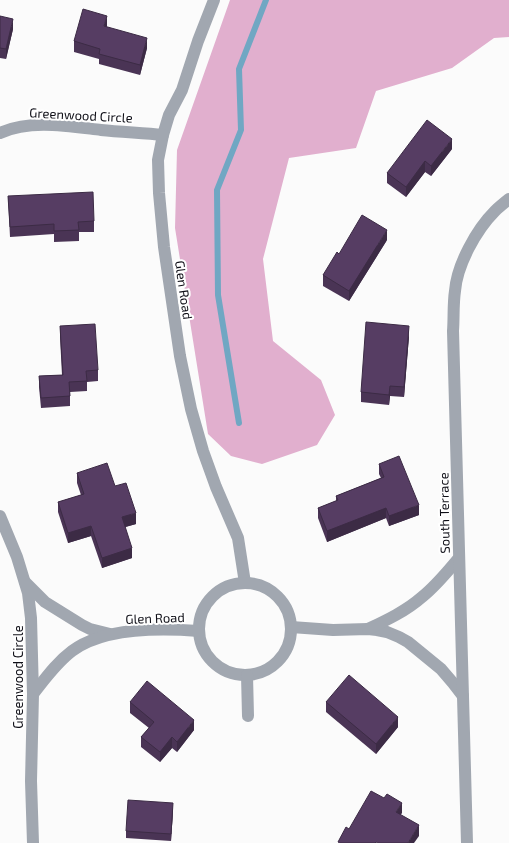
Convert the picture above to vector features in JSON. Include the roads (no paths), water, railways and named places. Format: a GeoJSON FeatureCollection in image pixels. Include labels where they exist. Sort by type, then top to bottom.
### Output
{"type":"FeatureCollection","features":[{"type":"Feature","properties":{"kind":"street","name":"Glen Road"},"geometry":{"type":"LineString","coordinates":[[214,0],[198,41],[182,90],[162,135],[158,160],[159,193],[164,247],[180,356],[191,409],[203,451],[216,488],[238,538],[245,583]]}},
{"type":"Feature","properties":{"kind":"street","name":"Greenwood Circle"},"geometry":{"type":"LineString","coordinates":[[0,133],[10,128],[29,125],[72,126],[162,135]]}},
{"type":"Feature","properties":{"kind":"street","name":"South Terrace"},"geometry":{"type":"LineString","coordinates":[[467,843],[453,339],[454,290],[458,273],[466,253],[480,229],[494,211],[509,199]]}},
{"type":"Feature","properties":{"kind":"street","name":"Greenwood Circle"},"geometry":{"type":"LineString","coordinates":[[0,516],[17,557],[28,594],[32,618],[33,694],[31,781],[33,843]]}},
{"type":"Feature","properties":{"kind":"street"},"geometry":{"type":"LineString","coordinates":[[368,629],[396,615],[422,598],[459,558]]}},
{"type":"Feature","properties":{"kind":"street","name":"Glen Road"},"geometry":{"type":"LineString","coordinates":[[24,581],[45,602],[82,625],[90,629],[112,634]]}},
{"type":"Feature","properties":{"kind":"street","name":"Glen Road"},"geometry":{"type":"LineString","coordinates":[[245,583],[254,584],[269,590],[281,601],[288,615],[290,627],[290,635],[287,646],[279,660],[268,669],[247,675],[231,673],[220,668],[208,657],[200,639],[199,631],[200,619],[206,605],[216,593],[234,584],[245,583]]}},
{"type":"Feature","properties":{"kind":"street"},"geometry":{"type":"LineString","coordinates":[[290,627],[333,630],[368,629],[387,632],[408,642],[441,669],[463,696]]}},
{"type":"Feature","properties":{"kind":"street","name":"Glen Road"},"geometry":{"type":"LineString","coordinates":[[33,694],[53,668],[71,651],[89,641],[112,634],[143,630],[199,631]]}},
{"type":"Feature","properties":{"kind":"street"},"geometry":{"type":"LineString","coordinates":[[247,675],[248,716]]}},
{"type":"Feature","properties":{"kind":"waterway"},"geometry":{"type":"LineString","coordinates":[[239,423],[218,295],[217,190],[241,130],[239,69],[266,0]]}}]}
